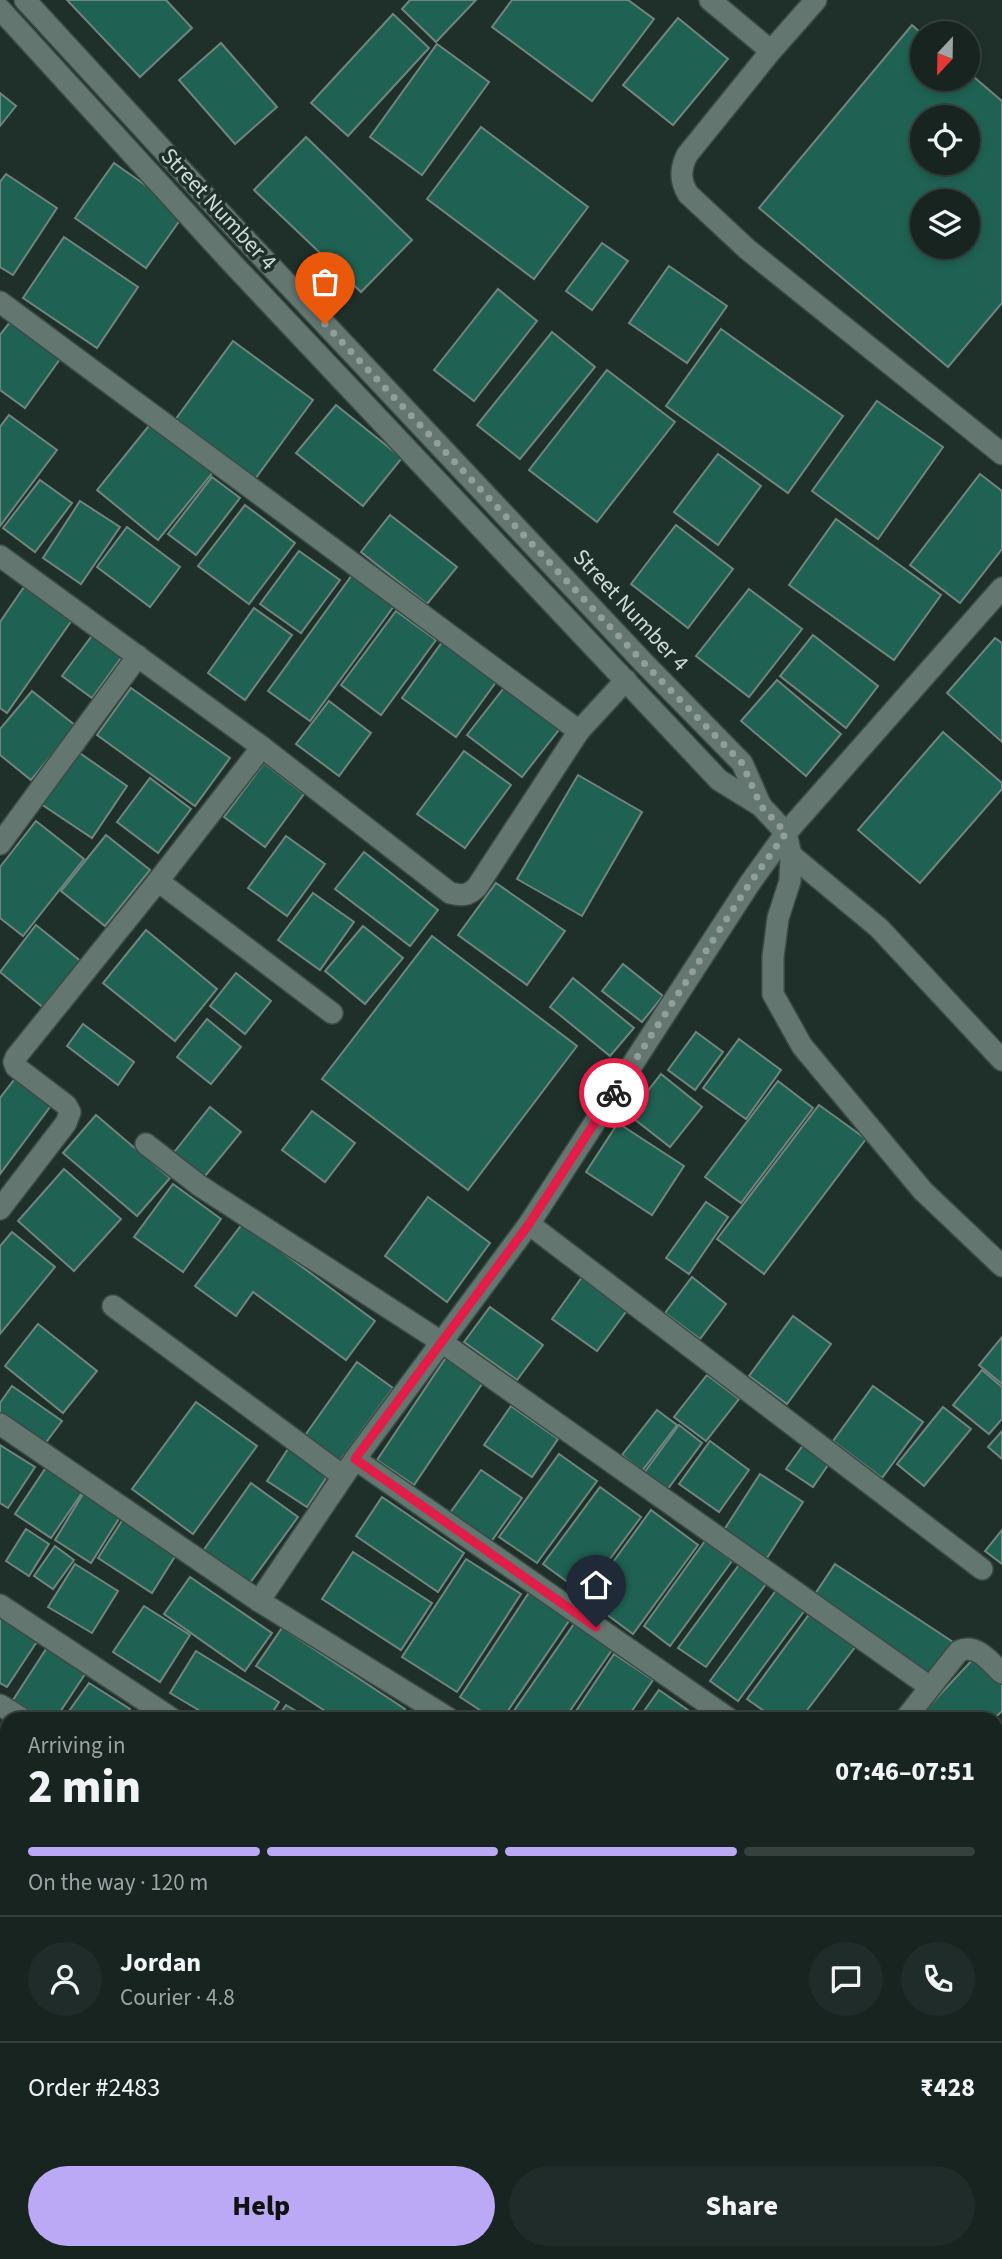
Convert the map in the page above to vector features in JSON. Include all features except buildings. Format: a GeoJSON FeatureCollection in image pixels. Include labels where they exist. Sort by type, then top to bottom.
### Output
{"type":"FeatureCollection","features":[{"type":"Feature","properties":{"kind":"street","name":"Street Number 4"},"geometry":{"type":"LineString","coordinates":[[25,0],[231,224],[742,763],[761,806]]}},
{"type":"Feature","properties":{"kind":"street"},"geometry":{"type":"LineString","coordinates":[[710,0],[771,51]]}},
{"type":"Feature","properties":{"kind":"street"},"geometry":{"type":"LineString","coordinates":[[816,0],[687,155],[683,162],[681,183],[688,194],[747,249],[1002,454]]}},
{"type":"Feature","properties":{"kind":"street","name":"Street Number 4"},"geometry":{"type":"LineString","coordinates":[[0,9],[231,262],[719,780],[761,806]]}},
{"type":"Feature","properties":{"kind":"street"},"geometry":{"type":"LineString","coordinates":[[0,302],[579,732]]}},
{"type":"Feature","properties":{"kind":"street"},"geometry":{"type":"LineString","coordinates":[[3,563],[138,656],[262,747],[450,893],[462,896],[470,894],[477,887],[579,732],[626,680]]}},
{"type":"Feature","properties":{"kind":"street"},"geometry":{"type":"LineString","coordinates":[[259,1601],[349,1468],[529,1224],[750,883],[786,833],[1002,588]]}},
{"type":"Feature","properties":{"kind":"street"},"geometry":{"type":"LineString","coordinates":[[0,844],[138,656]]}},
{"type":"Feature","properties":{"kind":"street"},"geometry":{"type":"LineString","coordinates":[[0,1209],[66,1123],[70,1112],[66,1105],[16,1067],[16,1057],[159,881],[262,747]]}},
{"type":"Feature","properties":{"kind":"street"},"geometry":{"type":"LineString","coordinates":[[761,806],[786,833],[791,855],[790,881],[776,931],[773,994],[802,1046],[923,1191],[1002,1266]]}},
{"type":"Feature","properties":{"kind":"street"},"geometry":{"type":"LineString","coordinates":[[791,855],[879,928],[1002,1060]]}},
{"type":"Feature","properties":{"kind":"street"},"geometry":{"type":"LineString","coordinates":[[159,881],[332,1013]]}},
{"type":"Feature","properties":{"kind":"street"},"geometry":{"type":"LineString","coordinates":[[146,1144],[200,1186],[443,1343],[930,1687]]}},
{"type":"Feature","properties":{"kind":"street"},"geometry":{"type":"LineString","coordinates":[[529,1224],[982,1569]]}},
{"type":"Feature","properties":{"kind":"street"},"geometry":{"type":"LineString","coordinates":[[113,1306],[349,1468],[719,1712]]}},
{"type":"Feature","properties":{"kind":"street"},"geometry":{"type":"LineString","coordinates":[[0,1424],[419,1711]]}},
{"type":"Feature","properties":{"kind":"street"},"geometry":{"type":"LineString","coordinates":[[0,1605],[162,1712]]}},
{"type":"Feature","properties":{"kind":"street"},"geometry":{"type":"LineString","coordinates":[[911,1712],[959,1651],[966,1648],[975,1649],[1002,1673]]}},
{"type":"Feature","properties":{"kind":"way so far"},"geometry":{"type":"LineString","coordinates":[[325,324],[644,663],[742,763],[761,806],[786,833],[750,883],[614,1093]]}},
{"type":"Feature","properties":{"kind":"route"},"geometry":{"type":"LineString","coordinates":[[596,1627],[355,1459],[529,1224],[614,1093]]}}]}
